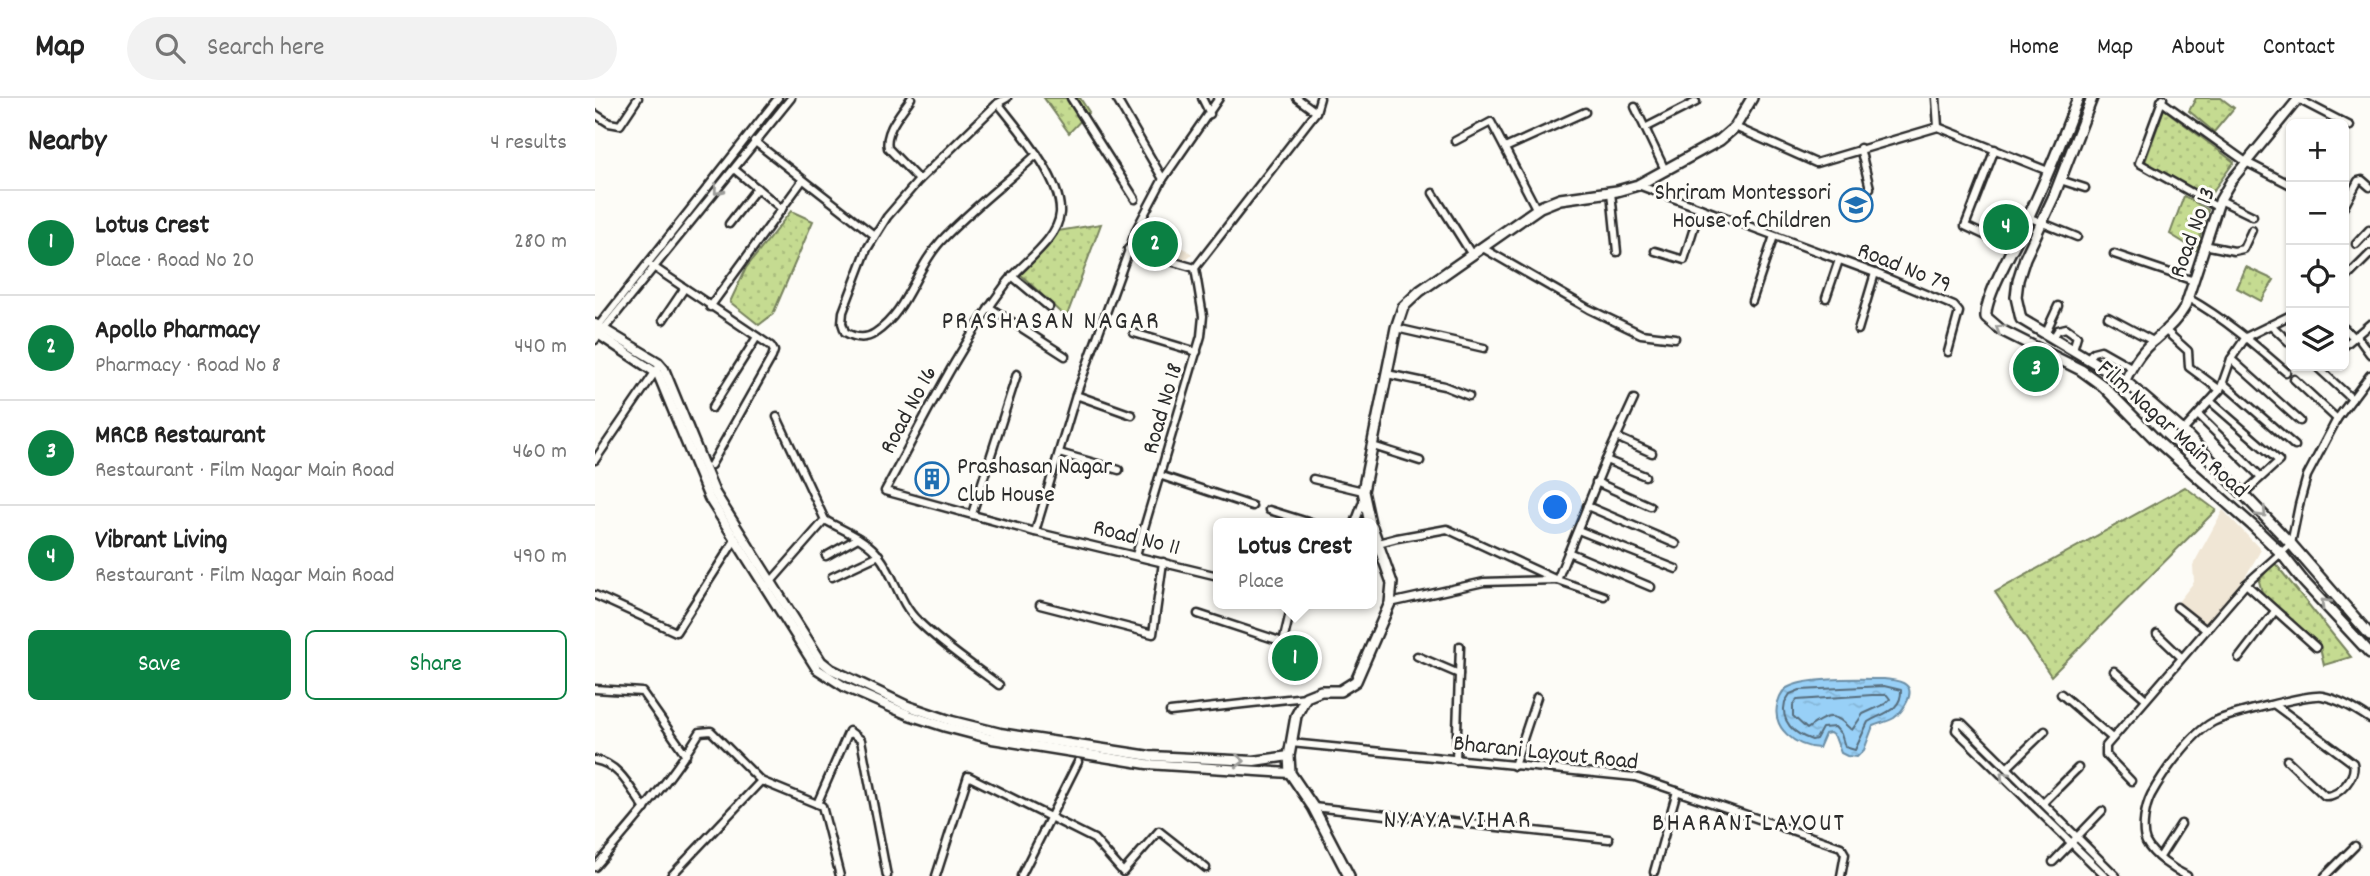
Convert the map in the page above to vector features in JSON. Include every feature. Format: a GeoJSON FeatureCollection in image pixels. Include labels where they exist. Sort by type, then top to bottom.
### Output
{"type":"FeatureCollection","features":[{"type":"Feature","properties":{"kind":"main road"},"geometry":{"type":"LineString","coordinates":[[1369,518],[1363,495],[1396,328],[1403,307],[1482,247],[1537,210],[1560,199],[1611,192],[1638,185],[1720,140],[1735,127],[1752,98]]}},
{"type":"Feature","properties":{"kind":"main road","name":"Film Nagar Main Road"},"geometry":{"type":"LineString","coordinates":[[2078,98],[2028,217],[1987,303],[1986,317],[2001,330],[2081,370],[2103,386],[2157,441],[2281,553]]}},
{"type":"Feature","properties":{"kind":"main road","name":"Film Nagar Main Road"},"geometry":{"type":"LineString","coordinates":[[2092,98],[2043,223],[2025,258],[2016,297],[2021,319],[2125,381],[2183,431],[2291,544],[2365,626],[2370,635]]}},
{"type":"Feature","properties":{"kind":"main road"},"geometry":{"type":"LineString","coordinates":[[1349,876],[1313,807],[1290,774],[1289,756],[1296,716],[1306,697],[1321,691],[1340,691],[1356,681],[1390,603],[1392,583],[1377,547]]}},
{"type":"Feature","properties":{"kind":"main road"},"geometry":{"type":"LineString","coordinates":[[2281,553],[2370,653]]}},
{"type":"Feature","properties":{"kind":"street"},"geometry":{"type":"LineString","coordinates":[[595,114],[609,123],[620,125],[638,98]]}},
{"type":"Feature","properties":{"kind":"street"},"geometry":{"type":"LineString","coordinates":[[598,331],[647,263],[778,98]]}},
{"type":"Feature","properties":{"kind":"street"},"geometry":{"type":"LineString","coordinates":[[598,331],[655,268],[791,98]]}},
{"type":"Feature","properties":{"kind":"street"},"geometry":{"type":"LineString","coordinates":[[911,98],[890,131],[887,142],[888,148],[919,180]]}},
{"type":"Feature","properties":{"kind":"street"},"geometry":{"type":"LineString","coordinates":[[1007,98],[919,180],[874,235],[843,312],[845,332],[861,338],[873,335],[899,310],[940,242],[1037,154]]}},
{"type":"Feature","properties":{"kind":"street"},"geometry":{"type":"LineString","coordinates":[[1070,98],[1135,199]]}},
{"type":"Feature","properties":{"kind":"street"},"geometry":{"type":"LineString","coordinates":[[1116,98],[1163,179]]}},
{"type":"Feature","properties":{"kind":"street"},"geometry":{"type":"LineString","coordinates":[[1202,98],[1210,114]]}},
{"type":"Feature","properties":{"kind":"street"},"geometry":{"type":"LineString","coordinates":[[1035,532],[1076,395],[1128,249],[1163,179],[1219,98]]}},
{"type":"Feature","properties":{"kind":"street"},"geometry":{"type":"LineString","coordinates":[[1297,98],[1316,112]]}},
{"type":"Feature","properties":{"kind":"street"},"geometry":{"type":"LineString","coordinates":[[1128,249],[1190,269],[1195,268],[1316,112],[1321,98]]}},
{"type":"Feature","properties":{"kind":"street"},"geometry":{"type":"LineString","coordinates":[[1936,98],[1938,127]]}},
{"type":"Feature","properties":{"kind":"street"},"geometry":{"type":"LineString","coordinates":[[2298,98],[2350,126]]}},
{"type":"Feature","properties":{"kind":"street","name":"Road No 13"},"geometry":{"type":"LineString","coordinates":[[2125,381],[2131,367],[2153,341],[2179,318],[2194,281],[2218,203],[2231,181],[2298,98]]}},
{"type":"Feature","properties":{"kind":"street"},"geometry":{"type":"LineString","coordinates":[[2253,216],[2218,203],[2139,163],[2162,100],[2246,162],[2286,182]]}},
{"type":"Feature","properties":{"kind":"street"},"geometry":{"type":"LineString","coordinates":[[1645,128],[1696,102]]}},
{"type":"Feature","properties":{"kind":"street","name":"Road No 16"},"geometry":{"type":"LineString","coordinates":[[885,491],[955,360],[989,307],[1012,276],[1055,233],[1059,222],[1059,201],[1037,154],[999,103]]}},
{"type":"Feature","properties":{"kind":"street"},"geometry":{"type":"LineString","coordinates":[[1635,107],[1665,170]]}},
{"type":"Feature","properties":{"kind":"street"},"geometry":{"type":"LineString","coordinates":[[1505,148],[1585,112]]}},
{"type":"Feature","properties":{"kind":"street"},"geometry":{"type":"LineString","coordinates":[[1455,141],[1491,122],[1537,210]]}},
{"type":"Feature","properties":{"kind":"street"},"geometry":{"type":"LineString","coordinates":[[1735,127],[1816,163],[1938,127],[2048,171]]}},
{"type":"Feature","properties":{"kind":"street"},"geometry":{"type":"LineString","coordinates":[[748,136],[874,235]]}},
{"type":"Feature","properties":{"kind":"street"},"geometry":{"type":"LineString","coordinates":[[1860,148],[1870,188]]}},
{"type":"Feature","properties":{"kind":"street"},"geometry":{"type":"LineString","coordinates":[[1996,149],[1965,226],[1997,242]]}},
{"type":"Feature","properties":{"kind":"street"},"geometry":{"type":"LineString","coordinates":[[734,169],[782,209]]}},
{"type":"Feature","properties":{"kind":"street"},"geometry":{"type":"LineString","coordinates":[[2060,180],[2085,188]]}},
{"type":"Feature","properties":{"kind":"street"},"geometry":{"type":"LineString","coordinates":[[2349,198],[2358,181],[2361,180],[2370,187]]}},
{"type":"Feature","properties":{"kind":"street"},"geometry":{"type":"LineString","coordinates":[[710,307],[802,181]]}},
{"type":"Feature","properties":{"kind":"street","name":"Road No 79"},"geometry":{"type":"LineString","coordinates":[[1638,185],[1875,273],[1954,306],[1959,312],[1948,352]]}},
{"type":"Feature","properties":{"kind":"street"},"geometry":{"type":"LineString","coordinates":[[729,224],[757,188]]}},
{"type":"Feature","properties":{"kind":"street"},"geometry":{"type":"LineString","coordinates":[[1611,192],[1617,252]]}},
{"type":"Feature","properties":{"kind":"street"},"geometry":{"type":"LineString","coordinates":[[1433,193],[1472,255]]}},
{"type":"Feature","properties":{"kind":"street"},"geometry":{"type":"LineString","coordinates":[[1655,251],[1684,260],[1700,208]]}},
{"type":"Feature","properties":{"kind":"street"},"geometry":{"type":"LineString","coordinates":[[2028,217],[2077,237]]}},
{"type":"Feature","properties":{"kind":"street"},"geometry":{"type":"LineString","coordinates":[[2204,245],[2234,251],[2243,249],[2252,230]]}},
{"type":"Feature","properties":{"kind":"street"},"geometry":{"type":"LineString","coordinates":[[2356,244],[2369,230]]}},
{"type":"Feature","properties":{"kind":"street"},"geometry":{"type":"LineString","coordinates":[[1752,301],[1774,236]]}},
{"type":"Feature","properties":{"kind":"street"},"geometry":{"type":"LineString","coordinates":[[1482,247],[1589,309],[1630,329],[1652,336],[1675,338]]}},
{"type":"Feature","properties":{"kind":"street"},"geometry":{"type":"LineString","coordinates":[[2114,254],[2194,281]]}},
{"type":"Feature","properties":{"kind":"street"},"geometry":{"type":"LineString","coordinates":[[2349,275],[2370,254]]}},
{"type":"Feature","properties":{"kind":"street"},"geometry":{"type":"LineString","coordinates":[[1826,298],[1839,260]]}},
{"type":"Feature","properties":{"kind":"street"},"geometry":{"type":"LineString","coordinates":[[647,263],[773,348],[772,357],[711,465]]}},
{"type":"Feature","properties":{"kind":"street","name":"Road No 18"},"geometry":{"type":"LineString","coordinates":[[1136,555],[1197,352],[1203,316],[1195,268]]}},
{"type":"Feature","properties":{"kind":"street"},"geometry":{"type":"LineString","coordinates":[[1859,330],[1875,273]]}},
{"type":"Feature","properties":{"kind":"street"},"geometry":{"type":"LineString","coordinates":[[1012,276],[1049,307]]}},
{"type":"Feature","properties":{"kind":"street"},"geometry":{"type":"LineString","coordinates":[[663,320],[684,289]]}},
{"type":"Feature","properties":{"kind":"street"},"geometry":{"type":"LineString","coordinates":[[2188,298],[2246,337],[2286,372]]}},
{"type":"Feature","properties":{"kind":"street"},"geometry":{"type":"LineString","coordinates":[[2049,336],[2059,306]]}},
{"type":"Feature","properties":{"kind":"street"},"geometry":{"type":"LineString","coordinates":[[989,307],[1065,356]]}},
{"type":"Feature","properties":{"kind":"street"},"geometry":{"type":"LineString","coordinates":[[2108,317],[2153,341]]}},
{"type":"Feature","properties":{"kind":"street"},"geometry":{"type":"LineString","coordinates":[[2183,431],[2221,386],[2231,359],[2246,337],[2286,318]]}},
{"type":"Feature","properties":{"kind":"street"},"geometry":{"type":"LineString","coordinates":[[2349,341],[2370,324]]}},
{"type":"Feature","properties":{"kind":"street"},"geometry":{"type":"LineString","coordinates":[[2271,325],[2286,339]]}},
{"type":"Feature","properties":{"kind":"street"},"geometry":{"type":"LineString","coordinates":[[1396,328],[1484,348]]}},
{"type":"Feature","properties":{"kind":"street"},"geometry":{"type":"LineString","coordinates":[[2049,336],[2066,328],[2077,336],[2073,349]]}},
{"type":"Feature","properties":{"kind":"street"},"geometry":{"type":"LineString","coordinates":[[598,331],[668,376],[715,493],[821,672],[845,687],[926,721],[1014,743],[1147,764],[1290,774]]}},
{"type":"Feature","properties":{"kind":"street"},"geometry":{"type":"LineString","coordinates":[[2166,331],[2188,351],[2189,367],[2221,386],[2295,446]]}},
{"type":"Feature","properties":{"kind":"street"},"geometry":{"type":"LineString","coordinates":[[2349,332],[2370,354]]}},
{"type":"Feature","properties":{"kind":"street"},"geometry":{"type":"LineString","coordinates":[[1135,333],[1197,352]]}},
{"type":"Feature","properties":{"kind":"street"},"geometry":{"type":"LineString","coordinates":[[712,408],[757,337]]}},
{"type":"Feature","properties":{"kind":"street"},"geometry":{"type":"LineString","coordinates":[[2088,358],[2093,352],[2101,350],[2131,367]]}},
{"type":"Feature","properties":{"kind":"street"},"geometry":{"type":"LineString","coordinates":[[2231,359],[2300,421]]}},
{"type":"Feature","properties":{"kind":"street"},"geometry":{"type":"LineString","coordinates":[[595,460],[658,368]]}},
{"type":"Feature","properties":{"kind":"street"},"geometry":{"type":"LineString","coordinates":[[658,368],[709,498],[825,665],[871,690],[932,715],[1000,733],[1150,757],[1254,761],[1289,756]]}},
{"type":"Feature","properties":{"kind":"street"},"geometry":{"type":"LineString","coordinates":[[2325,371],[2351,398]]}},
{"type":"Feature","properties":{"kind":"street"},"geometry":{"type":"LineString","coordinates":[[972,514],[1017,374]]}},
{"type":"Feature","properties":{"kind":"street"},"geometry":{"type":"LineString","coordinates":[[1387,374],[1444,386],[1469,396]]}},
{"type":"Feature","properties":{"kind":"street"},"geometry":{"type":"LineString","coordinates":[[2131,781],[2104,753],[2106,747],[2246,584],[2291,544],[2307,476],[2337,419],[2370,375]]}},
{"type":"Feature","properties":{"kind":"street"},"geometry":{"type":"LineString","coordinates":[[2294,379],[2337,419]]}},
{"type":"Feature","properties":{"kind":"street"},"geometry":{"type":"LineString","coordinates":[[1076,395],[1132,415]]}},
{"type":"Feature","properties":{"kind":"street"},"geometry":{"type":"LineString","coordinates":[[1557,580],[1596,482],[1634,400]]}},
{"type":"Feature","properties":{"kind":"street"},"geometry":{"type":"LineString","coordinates":[[2210,401],[2279,461],[2244,493]]}},
{"type":"Feature","properties":{"kind":"street"},"geometry":{"type":"LineString","coordinates":[[2198,415],[2261,477]]}},
{"type":"Feature","properties":{"kind":"street"},"geometry":{"type":"LineString","coordinates":[[777,417],[825,520],[858,538],[879,555],[904,604],[916,620],[999,685]]}},
{"type":"Feature","properties":{"kind":"street"},"geometry":{"type":"LineString","coordinates":[[1616,437],[1652,453]]}},
{"type":"Feature","properties":{"kind":"street"},"geometry":{"type":"LineString","coordinates":[[1373,446],[1420,460]]}},
{"type":"Feature","properties":{"kind":"street"},"geometry":{"type":"LineString","coordinates":[[1059,453],[1119,470]]}},
{"type":"Feature","properties":{"kind":"street"},"geometry":{"type":"LineString","coordinates":[[1606,460],[1644,477]]}},
{"type":"Feature","properties":{"kind":"street"},"geometry":{"type":"LineString","coordinates":[[1162,475],[1252,506]]}},
{"type":"Feature","properties":{"kind":"street"},"geometry":{"type":"LineString","coordinates":[[1313,479],[1363,495],[1357,518]]}},
{"type":"Feature","properties":{"kind":"street"},"geometry":{"type":"LineString","coordinates":[[1596,482],[1650,506]]}},
{"type":"Feature","properties":{"kind":"street","name":"Road No 11"},"geometry":{"type":"LineString","coordinates":[[885,491],[1035,532],[1213,575]]}},
{"type":"Feature","properties":{"kind":"street"},"geometry":{"type":"LineString","coordinates":[[1587,506],[1677,544]]}},
{"type":"Feature","properties":{"kind":"street"},"geometry":{"type":"LineString","coordinates":[[1269,510],[1295,518]]}},
{"type":"Feature","properties":{"kind":"street"},"geometry":{"type":"LineString","coordinates":[[768,585],[825,520]]}},
{"type":"Feature","properties":{"kind":"street"},"geometry":{"type":"LineString","coordinates":[[1377,542],[1447,529],[1557,580],[1604,596]]}},
{"type":"Feature","properties":{"kind":"street"},"geometry":{"type":"LineString","coordinates":[[1578,530],[1676,569]]}},
{"type":"Feature","properties":{"kind":"street"},"geometry":{"type":"LineString","coordinates":[[826,556],[858,538]]}},
{"type":"Feature","properties":{"kind":"street"},"geometry":{"type":"LineString","coordinates":[[595,595],[676,632],[736,540]]}},
{"type":"Feature","properties":{"kind":"street"},"geometry":{"type":"LineString","coordinates":[[1568,552],[1651,587]]}},
{"type":"Feature","properties":{"kind":"street"},"geometry":{"type":"LineString","coordinates":[[832,577],[879,555]]}},
{"type":"Feature","properties":{"kind":"street"},"geometry":{"type":"LineString","coordinates":[[1040,605],[1153,634],[1163,562]]}},
{"type":"Feature","properties":{"kind":"street"},"geometry":{"type":"LineString","coordinates":[[1390,603],[1484,582],[1557,580]]}},
{"type":"Feature","properties":{"kind":"street"},"geometry":{"type":"LineString","coordinates":[[2246,584],[2316,647]]}},
{"type":"Feature","properties":{"kind":"street"},"geometry":{"type":"LineString","coordinates":[[2177,607],[2206,631]]}},
{"type":"Feature","properties":{"kind":"street"},"geometry":{"type":"LineString","coordinates":[[1198,614],[1283,642],[1291,609]]}},
{"type":"Feature","properties":{"kind":"street"},"geometry":{"type":"LineString","coordinates":[[2239,658],[2275,611]]}},
{"type":"Feature","properties":{"kind":"street"},"geometry":{"type":"LineString","coordinates":[[2157,634],[2181,657]]}},
{"type":"Feature","properties":{"kind":"street"},"geometry":{"type":"LineString","coordinates":[[1457,760],[1460,646]]}},
{"type":"Feature","properties":{"kind":"street"},"geometry":{"type":"LineString","coordinates":[[1417,656],[1459,674]]}},
{"type":"Feature","properties":{"kind":"street"},"geometry":{"type":"LineString","coordinates":[[2114,671],[2146,699]]}},
{"type":"Feature","properties":{"kind":"street"},"geometry":{"type":"LineString","coordinates":[[595,690],[642,692],[686,755]]}},
{"type":"Feature","properties":{"kind":"street"},"geometry":{"type":"LineString","coordinates":[[2061,694],[2112,738]]}},
{"type":"Feature","properties":{"kind":"street"},"geometry":{"type":"LineString","coordinates":[[2187,876],[2160,857],[2146,842],[2146,810],[2150,797],[2182,751],[2211,723],[2240,713],[2321,696],[2356,709],[2370,719]]}},
{"type":"Feature","properties":{"kind":"street"},"geometry":{"type":"LineString","coordinates":[[1170,712],[1306,697]]}},
{"type":"Feature","properties":{"kind":"street"},"geometry":{"type":"LineString","coordinates":[[1514,766],[1537,697]]}},
{"type":"Feature","properties":{"kind":"street"},"geometry":{"type":"LineString","coordinates":[[2275,705],[2353,763],[2355,769],[2336,794],[2330,797],[2325,796],[2287,760]]}},
{"type":"Feature","properties":{"kind":"street"},"geometry":{"type":"LineString","coordinates":[[2105,876],[1957,730],[1958,723],[1962,723],[2008,767],[2116,876]]}},
{"type":"Feature","properties":{"kind":"street"},"geometry":{"type":"LineString","coordinates":[[598,864],[645,809],[700,732],[711,731],[761,781],[822,806],[840,876]]}},
{"type":"Feature","properties":{"kind":"street"},"geometry":{"type":"LineString","coordinates":[[817,804],[849,731],[861,740],[887,876]]}},
{"type":"Feature","properties":{"kind":"street"},"geometry":{"type":"LineString","coordinates":[[2008,767],[2045,731]]}},
{"type":"Feature","properties":{"kind":"street","name":"Bharani Layout Road"},"geometry":{"type":"LineString","coordinates":[[1291,743],[1635,777],[1840,847],[1845,854],[1841,876]]}},
{"type":"Feature","properties":{"kind":"street"},"geometry":{"type":"LineString","coordinates":[[595,760],[611,765],[619,772],[645,809]]}},
{"type":"Feature","properties":{"kind":"street"},"geometry":{"type":"LineString","coordinates":[[1021,876],[1078,762]]}},
{"type":"Feature","properties":{"kind":"street"},"geometry":{"type":"LineString","coordinates":[[2043,803],[2078,768]]}},
{"type":"Feature","properties":{"kind":"street"},"geometry":{"type":"LineString","coordinates":[[936,876],[968,776],[1094,839],[1121,874],[1159,831],[1206,868]]}},
{"type":"Feature","properties":{"kind":"street"},"geometry":{"type":"LineString","coordinates":[[671,876],[761,781]]}},
{"type":"Feature","properties":{"kind":"street"},"geometry":{"type":"LineString","coordinates":[[1654,872],[1677,791]]}},
{"type":"Feature","properties":{"kind":"street"},"geometry":{"type":"LineString","coordinates":[[1313,807],[1609,839]]}},
{"type":"Feature","properties":{"kind":"street"},"geometry":{"type":"LineString","coordinates":[[2053,862],[2102,811]]}},
{"type":"Feature","properties":{"kind":"street"},"geometry":{"type":"LineString","coordinates":[[2160,857],[2181,824]]}},
{"type":"Feature","properties":{"kind":"street"},"geometry":{"type":"LineString","coordinates":[[2325,876],[2355,846]]}},
{"type":"Feature","properties":{"kind":"street"},"geometry":{"type":"LineString","coordinates":[[595,855],[598,864]]}},
{"type":"Feature","properties":{"kind":"shaded area"},"geometry":{"type":"Polygon","coordinates":[[[1146,227],[1192,254],[1183,262],[1136,246],[1146,227]]]}},
{"type":"Feature","properties":{"kind":"shaded area"},"geometry":{"type":"Polygon","coordinates":[[[2223,510],[2261,550],[2241,584],[2206,623],[2178,602],[2194,582],[2193,565],[2223,510]]]}},
{"type":"Feature","properties":{"kind":"green space"},"geometry":{"type":"Polygon","coordinates":[[[1044,98],[1080,98],[1089,112],[1069,133],[1044,98]]]}},
{"type":"Feature","properties":{"kind":"green space"},"geometry":{"type":"Polygon","coordinates":[[[2196,98],[2221,98],[2234,108],[2214,132],[2189,111],[2196,98]]]}},
{"type":"Feature","properties":{"kind":"green space"},"geometry":{"type":"Polygon","coordinates":[[[2164,109],[2234,162],[2208,198],[2144,165],[2164,109]]]}},
{"type":"Feature","properties":{"kind":"green space"},"geometry":{"type":"Polygon","coordinates":[[[2184,196],[2208,210],[2196,250],[2170,234],[2184,196]]]}},
{"type":"Feature","properties":{"kind":"green space"},"geometry":{"type":"Polygon","coordinates":[[[791,211],[813,221],[773,314],[759,325],[730,302],[746,268],[791,211]]]}},
{"type":"Feature","properties":{"kind":"green space"},"geometry":{"type":"Polygon","coordinates":[[[1101,224],[1066,318],[1015,269],[1052,232],[1101,224]]]}},
{"type":"Feature","properties":{"kind":"green space"},"geometry":{"type":"Polygon","coordinates":[[[2246,267],[2274,280],[2261,301],[2237,288],[2246,267]]]}},
{"type":"Feature","properties":{"kind":"green space"},"geometry":{"type":"Polygon","coordinates":[[[2185,487],[2216,510],[2051,676],[1995,592],[2185,487]]]}},
{"type":"Feature","properties":{"kind":"green space"},"geometry":{"type":"Polygon","coordinates":[[[2274,562],[2351,657],[2324,665],[2319,643],[2263,596],[2259,581],[2274,562]]]}},
{"type":"Feature","properties":{"kind":"water"},"geometry":{"type":"Polygon","coordinates":[[[1884,679],[1904,683],[1909,688],[1909,697],[1894,718],[1873,726],[1864,750],[1857,757],[1841,753],[1835,737],[1830,733],[1825,734],[1819,748],[1794,740],[1781,728],[1777,711],[1779,699],[1784,690],[1791,686],[1823,680],[1884,679]]]}},
{"type":"Feature","properties":{"kind":"place","name":"Shriram Montessori House of Children"},"geometry":{"type":"Point","coordinates":[1856,205]}},
{"type":"Feature","properties":{"kind":"place","name":"Vibrant Living"},"geometry":{"type":"Point","coordinates":[2006,227]}},
{"type":"Feature","properties":{"kind":"place","name":"Apollo Pharmacy"},"geometry":{"type":"Point","coordinates":[1155,244]}},
{"type":"Feature","properties":{"kind":"place","name":"MRCB Restaurant"},"geometry":{"type":"Point","coordinates":[2036,369]}},
{"type":"Feature","properties":{"kind":"place","name":"Prashasan Nagar Club House"},"geometry":{"type":"Point","coordinates":[932,479]}},
{"type":"Feature","properties":{"kind":"place","name":"Lotus Crest"},"geometry":{"type":"Point","coordinates":[1295,658]}},
{"type":"Feature","properties":{"kind":"district","name":"PRASHASAN NAGAR"},"geometry":{"type":"Point","coordinates":[1051,319]}},
{"type":"Feature","properties":{"kind":"district","name":"NYAYA VIHAR"},"geometry":{"type":"Point","coordinates":[1458,818]}},
{"type":"Feature","properties":{"kind":"district","name":"BHARANI LAYOUT"},"geometry":{"type":"Point","coordinates":[1749,821]}}]}
